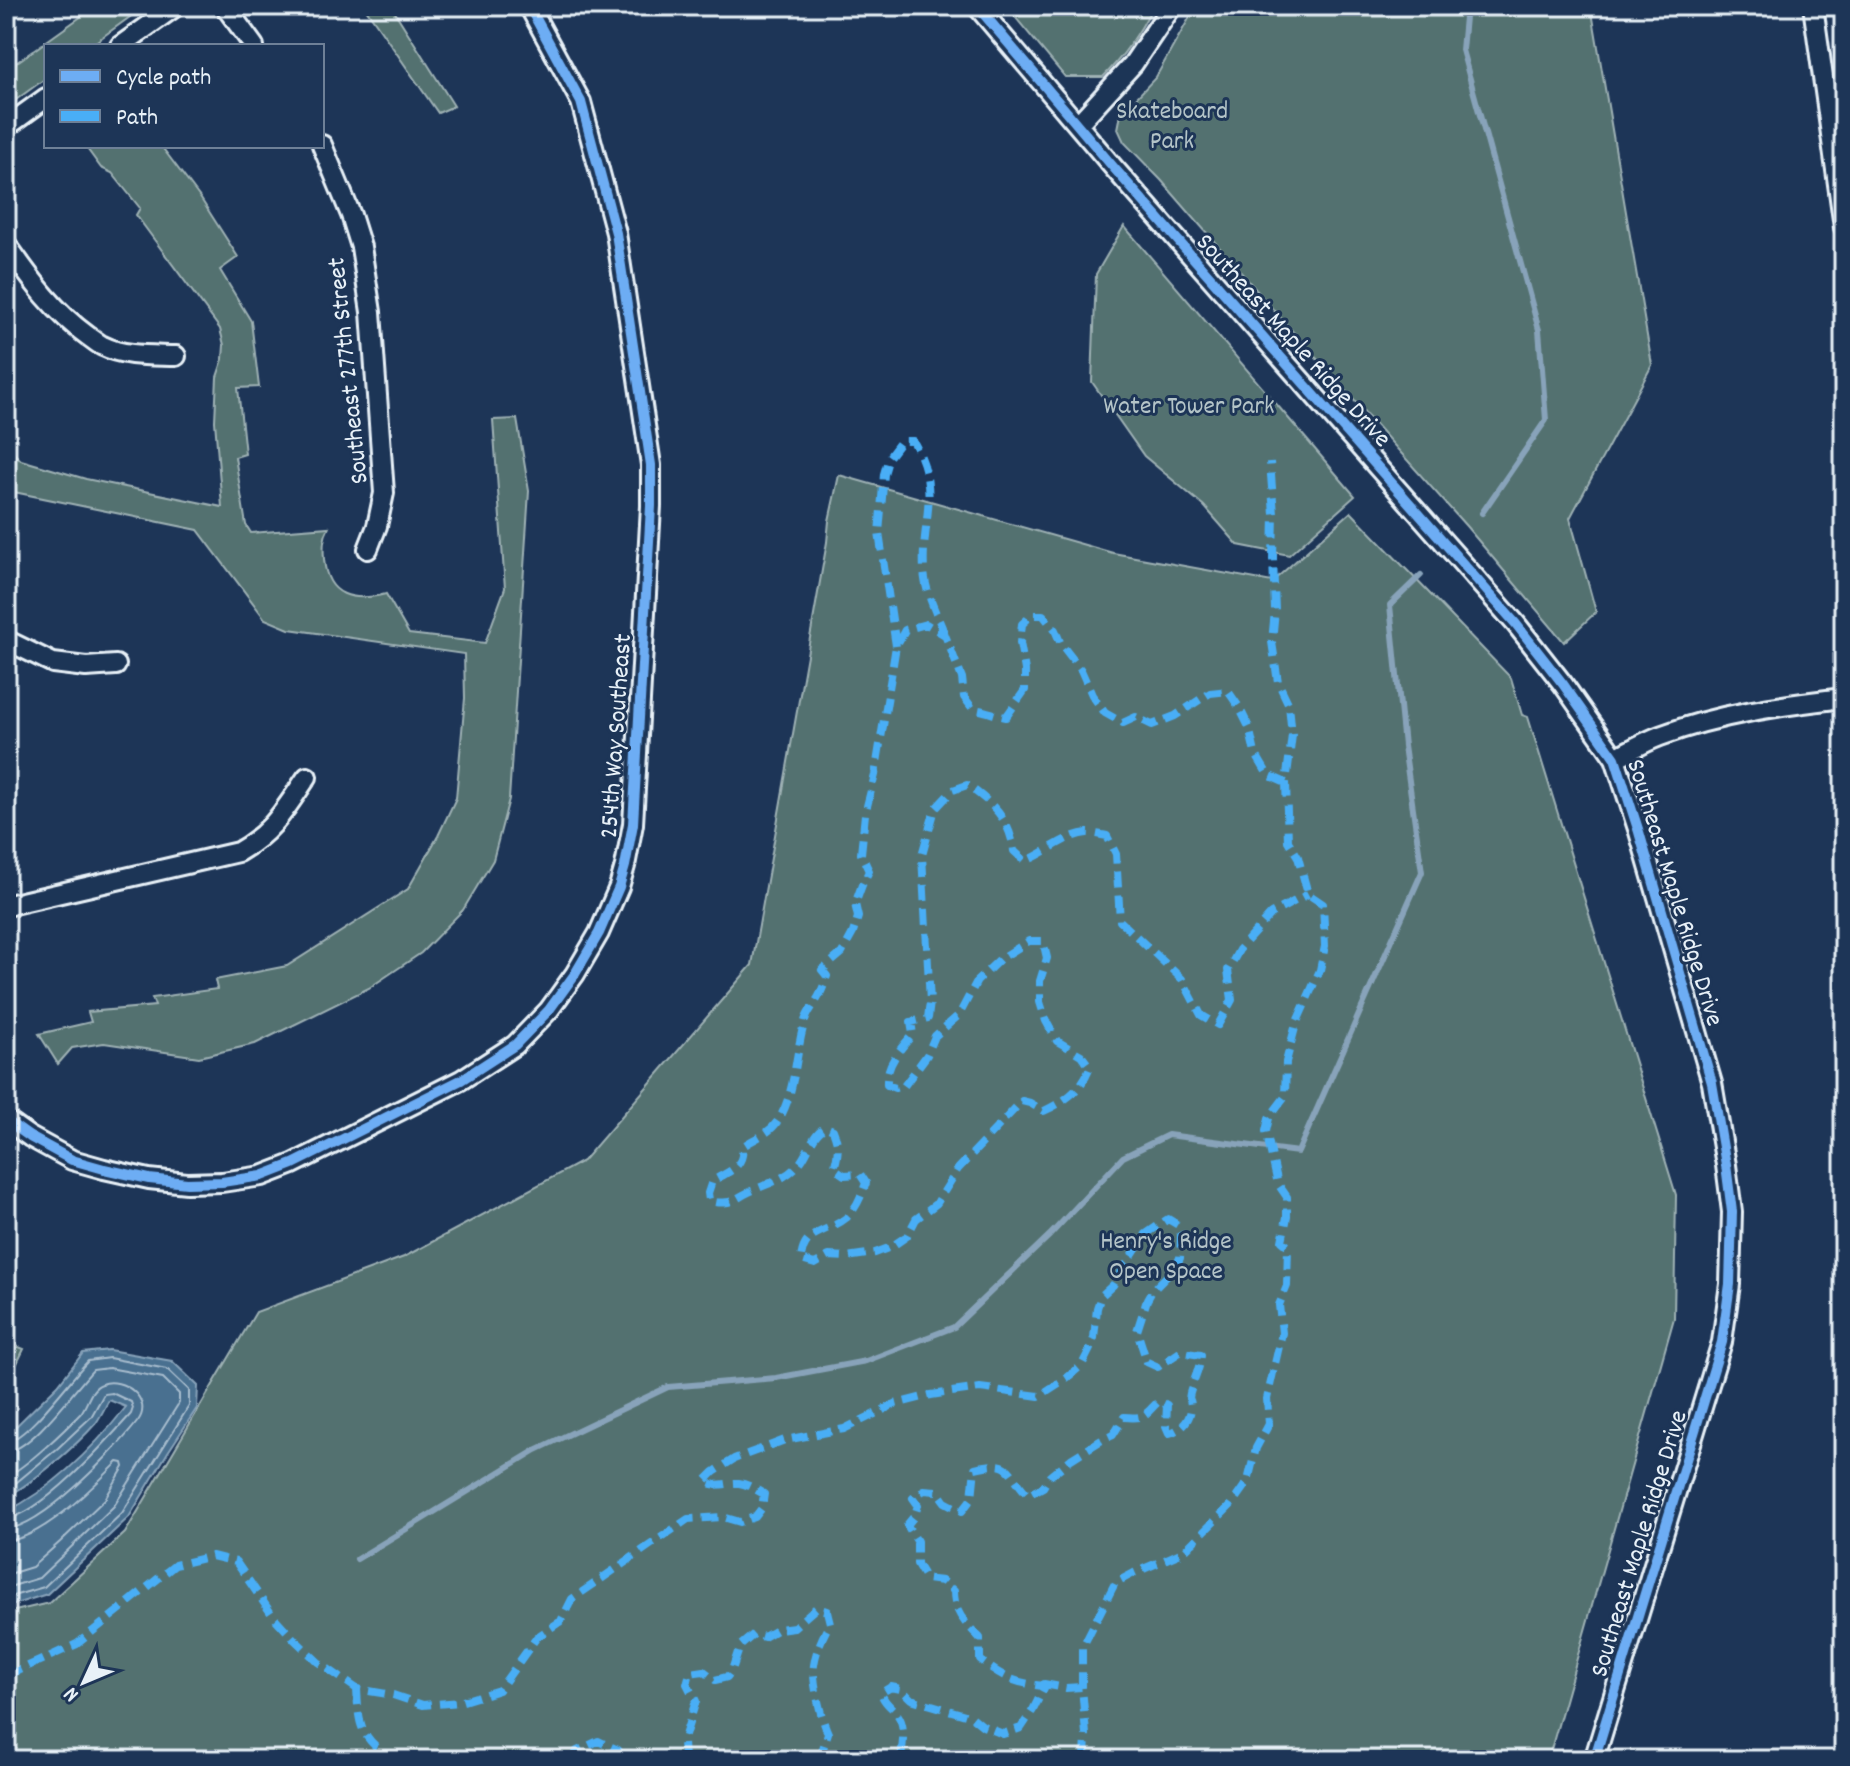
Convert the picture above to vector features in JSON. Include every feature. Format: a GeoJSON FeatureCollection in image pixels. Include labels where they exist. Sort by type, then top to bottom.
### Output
{"type":"FeatureCollection","features":[{"type":"Feature","properties":{"kind":"street"},"geometry":{"type":"LineString","coordinates":[[123,44],[176,6]]}},
{"type":"Feature","properties":{"kind":"street"},"geometry":{"type":"LineString","coordinates":[[225,6],[253,44]]}},
{"type":"Feature","properties":{"kind":"street","name":"254th Way Southeast"},"geometry":{"type":"LineString","coordinates":[[6,1120],[72,1160],[149,1179],[210,1183],[262,1176],[293,1164],[461,1080],[515,1045],[549,1010],[599,933],[619,887],[633,824],[651,465],[616,233],[595,150],[581,102],[529,6]]}},
{"type":"Feature","properties":{"kind":"street","name":"Southeast Maple Ridge Drive"},"geometry":{"type":"LineString","coordinates":[[977,6],[1124,179],[1516,624],[1615,758],[1712,1083],[1726,1165],[1732,1227],[1730,1284],[1722,1342],[1594,1760]]}},
{"type":"Feature","properties":{"kind":"street"},"geometry":{"type":"LineString","coordinates":[[1078,124],[1133,64],[1172,6]]}},
{"type":"Feature","properties":{"kind":"street"},"geometry":{"type":"LineString","coordinates":[[1813,6],[1844,227]]}},
{"type":"Feature","properties":{"kind":"street"},"geometry":{"type":"LineString","coordinates":[[6,127],[44,99]]}},
{"type":"Feature","properties":{"kind":"street","name":"Southeast 277th Street"},"geometry":{"type":"LineString","coordinates":[[323,148],[361,247],[371,312],[384,493],[368,549]]}},
{"type":"Feature","properties":{"kind":"street"},"geometry":{"type":"LineString","coordinates":[[6,244],[53,306],[104,347],[131,354],[176,356]]}},
{"type":"Feature","properties":{"kind":"street"},"geometry":{"type":"LineString","coordinates":[[6,640],[53,663],[86,667],[116,665]]}},
{"type":"Feature","properties":{"kind":"street"},"geometry":{"type":"LineString","coordinates":[[1615,758],[1657,736],[1699,723],[1844,698]]}},
{"type":"Feature","properties":{"kind":"street"},"geometry":{"type":"LineString","coordinates":[[6,907],[238,852],[258,841],[307,777]]}},
{"type":"Feature","properties":{"kind":"green space"},"geometry":{"type":"Polygon","coordinates":[[[96,6],[145,6],[93,44],[44,44],[44,79],[6,107],[6,70],[96,6]]]}},
{"type":"Feature","properties":{"kind":"green space"},"geometry":{"type":"Polygon","coordinates":[[[364,6],[391,6],[454,106],[438,113],[364,6]]]}},
{"type":"Feature","properties":{"kind":"green space"},"geometry":{"type":"Polygon","coordinates":[[[1006,6],[1106,6],[1111,14],[1119,6],[1153,6],[1131,44],[1103,77],[1065,77],[1006,6]]]}},
{"type":"Feature","properties":{"kind":"green space","name":"Skateboard Park"},"geometry":{"type":"Polygon","coordinates":[[[1196,6],[1591,6],[1652,365],[1570,518],[1596,612],[1564,642],[1466,526],[1124,142],[1118,129],[1121,114],[1156,77],[1196,6]]]}},
{"type":"Feature","properties":{"kind":"green space"},"geometry":{"type":"Polygon","coordinates":[[[86,148],[163,148],[201,199],[238,257],[220,270],[251,321],[259,387],[238,388],[245,454],[235,457],[246,525],[251,533],[329,527],[324,542],[324,559],[330,582],[336,589],[344,594],[363,597],[386,594],[409,634],[485,643],[505,588],[493,420],[517,419],[529,491],[509,799],[493,860],[463,910],[421,953],[369,988],[255,1044],[199,1057],[104,1043],[72,1048],[58,1064],[39,1034],[91,1022],[88,1012],[155,1006],[152,998],[217,989],[215,980],[287,966],[408,889],[456,798],[465,698],[464,654],[289,629],[265,619],[198,530],[14,492],[6,484],[6,446],[21,460],[86,479],[222,507],[215,421],[217,377],[224,345],[220,329],[136,215],[140,208],[112,173],[101,168],[86,148]]]}},
{"type":"Feature","properties":{"kind":"green space","name":"Water Tower Park"},"geometry":{"type":"Polygon","coordinates":[[[1124,226],[1355,496],[1289,555],[1238,545],[1204,506],[1144,456],[1092,382],[1096,274],[1124,226]]]}},
{"type":"Feature","properties":{"kind":"green space","name":"Henry's Ridge Open Space"},"geometry":{"type":"Polygon","coordinates":[[[839,475],[1113,553],[1272,582],[1351,512],[1511,678],[1522,715],[1528,717],[1676,1195],[1674,1318],[1548,1760],[6,1760],[6,1613],[49,1603],[125,1533],[256,1312],[404,1257],[583,1161],[752,965],[839,475]]]}},
{"type":"Feature","properties":{"kind":"green space"},"geometry":{"type":"Polygon","coordinates":[[[6,1342],[24,1349],[6,1386],[6,1342]]]}},
{"type":"Feature","properties":{"kind":"water"},"geometry":{"type":"Polygon","coordinates":[[[109,1350],[172,1361],[198,1386],[197,1408],[129,1517],[47,1594],[6,1607],[6,1512],[40,1491],[71,1466],[126,1407],[109,1400],[96,1423],[77,1442],[41,1473],[6,1497],[6,1436],[58,1385],[83,1353],[109,1350]]]}},
{"type":"Feature","properties":{"kind":"waterway"},"geometry":{"type":"LineString","coordinates":[[1466,6],[1462,50],[1539,330],[1546,420],[1482,513]]}},
{"type":"Feature","properties":{"kind":"waterway"},"geometry":{"type":"LineString","coordinates":[[357,1559],[536,1450],[668,1387],[776,1378],[866,1361],[954,1327],[1050,1235],[1123,1157],[1168,1135],[1298,1152],[1422,872],[1404,746],[1390,605],[1421,575]]}},
{"type":"Feature","properties":{"kind":"marked path"},"geometry":{"type":"LineString","coordinates":[[896,646],[879,533],[884,474],[889,457],[901,441],[913,441],[927,475],[925,579],[945,635]]}},
{"type":"Feature","properties":{"kind":"marked path"},"geometry":{"type":"LineString","coordinates":[[1085,1760],[1082,1648],[1115,1583],[1183,1552],[1231,1505],[1248,1481],[1256,1448],[1269,1424],[1267,1399],[1282,1333],[1279,1305],[1287,1286],[1288,1246],[1282,1241],[1287,1197],[1278,1184],[1266,1131],[1269,1118],[1285,1097],[1286,1062],[1296,1024],[1320,970],[1325,946],[1323,904],[1308,894],[1298,857],[1288,841],[1286,783],[1292,735],[1289,705],[1278,682],[1272,642],[1275,610],[1274,514],[1270,462]]}},
{"type":"Feature","properties":{"kind":"marked path"},"geometry":{"type":"LineString","coordinates":[[1286,783],[1268,775],[1255,753],[1249,727],[1228,691],[1210,693],[1175,716],[1152,725],[1136,717],[1123,723],[1105,713],[1092,695],[1081,670],[1043,615],[1032,615],[1022,624],[1020,643],[1025,690],[1006,717],[973,709],[964,697],[962,678],[945,635],[926,624],[905,630],[896,646],[875,775],[865,814],[861,854],[869,871],[855,904],[858,917],[853,933],[842,953],[822,970],[827,976],[805,1021],[792,1086],[783,1111],[770,1130],[742,1147],[741,1159],[734,1168],[712,1181],[709,1200],[730,1201],[785,1176],[800,1162],[816,1135],[826,1127],[833,1130],[837,1145],[834,1168],[844,1175],[860,1174],[866,1183],[858,1202],[846,1218],[806,1242],[801,1260],[815,1264],[829,1256],[875,1253],[907,1236],[916,1219],[937,1203],[958,1169],[1022,1101],[1044,1111],[1066,1099],[1082,1082],[1090,1067],[1081,1055],[1057,1041],[1040,1002],[1040,981],[1047,958],[1043,941],[1029,941],[1000,959],[977,981],[959,1015],[935,1036],[927,1055],[904,1086],[895,1088],[887,1085],[891,1063],[913,1034],[911,1022],[928,1018],[930,1002],[922,855],[935,809],[953,790],[967,785],[992,805],[1004,821],[1014,851],[1025,861],[1079,834],[1107,836],[1116,854],[1120,921],[1182,979],[1201,1015],[1218,1025],[1232,1000],[1228,970],[1239,950],[1271,914],[1308,894]]}},
{"type":"Feature","properties":{"kind":"marked path"},"geometry":{"type":"LineString","coordinates":[[6,1676],[77,1644],[175,1565],[212,1556],[236,1562],[273,1616],[294,1639],[318,1662],[357,1689],[393,1695],[423,1705],[460,1702],[499,1690],[537,1637],[561,1621],[572,1599],[688,1519],[723,1517],[740,1522],[755,1517],[762,1508],[764,1494],[742,1484],[717,1485],[705,1481],[734,1459],[785,1440],[844,1429],[895,1404],[931,1395],[980,1388],[1039,1396],[1068,1377],[1082,1365],[1090,1349],[1101,1296],[1113,1285],[1146,1234],[1168,1219],[1178,1225],[1181,1234],[1180,1258],[1174,1269],[1152,1291],[1137,1331],[1147,1362],[1158,1367],[1180,1352],[1201,1355],[1189,1396],[1191,1410],[1188,1419],[1169,1433],[1166,1426],[1167,1405],[1159,1401],[1144,1415],[1124,1417],[1113,1435],[1071,1459],[1050,1476],[1043,1487],[1028,1495],[1008,1469],[997,1465],[975,1468],[972,1498],[962,1511],[945,1502],[937,1491],[924,1490],[913,1498],[918,1505],[907,1525],[917,1541],[917,1564],[926,1579],[942,1581],[954,1591],[958,1612],[980,1638],[980,1660],[1010,1679],[1045,1686],[1021,1728],[1003,1734],[983,1726],[972,1717],[911,1699],[901,1689],[891,1687],[881,1693],[902,1725],[901,1760]]}},
{"type":"Feature","properties":{"kind":"marked path"},"geometry":{"type":"LineString","coordinates":[[684,1760],[683,1742],[696,1701],[687,1684],[690,1673],[704,1671],[715,1680],[727,1677],[740,1646],[754,1634],[764,1637],[778,1629],[794,1627],[816,1608],[827,1611],[830,1623],[814,1665],[814,1680],[828,1733],[821,1755],[824,1760]]}},
{"type":"Feature","properties":{"kind":"marked path"},"geometry":{"type":"LineString","coordinates":[[1045,1686],[1082,1687]]}},
{"type":"Feature","properties":{"kind":"marked path"},"geometry":{"type":"LineString","coordinates":[[357,1689],[363,1730],[373,1744],[392,1760]]}},
{"type":"Feature","properties":{"kind":"marked path"},"geometry":{"type":"LineString","coordinates":[[572,1760],[577,1751],[598,1741],[618,1750],[626,1760]]}},
{"type":"Feature","properties":{"kind":"cycle path"},"geometry":{"type":"LineString","coordinates":[[6,1120],[72,1160],[149,1179],[187,1183],[262,1176],[293,1164],[461,1080],[515,1045],[549,1010],[599,933],[619,887],[633,824],[651,465],[616,233],[581,102],[529,6]]}},
{"type":"Feature","properties":{"kind":"cycle path"},"geometry":{"type":"LineString","coordinates":[[977,6],[1114,168],[1516,624],[1615,758],[1712,1083],[1732,1212],[1730,1284],[1722,1342],[1594,1760]]}}]}
